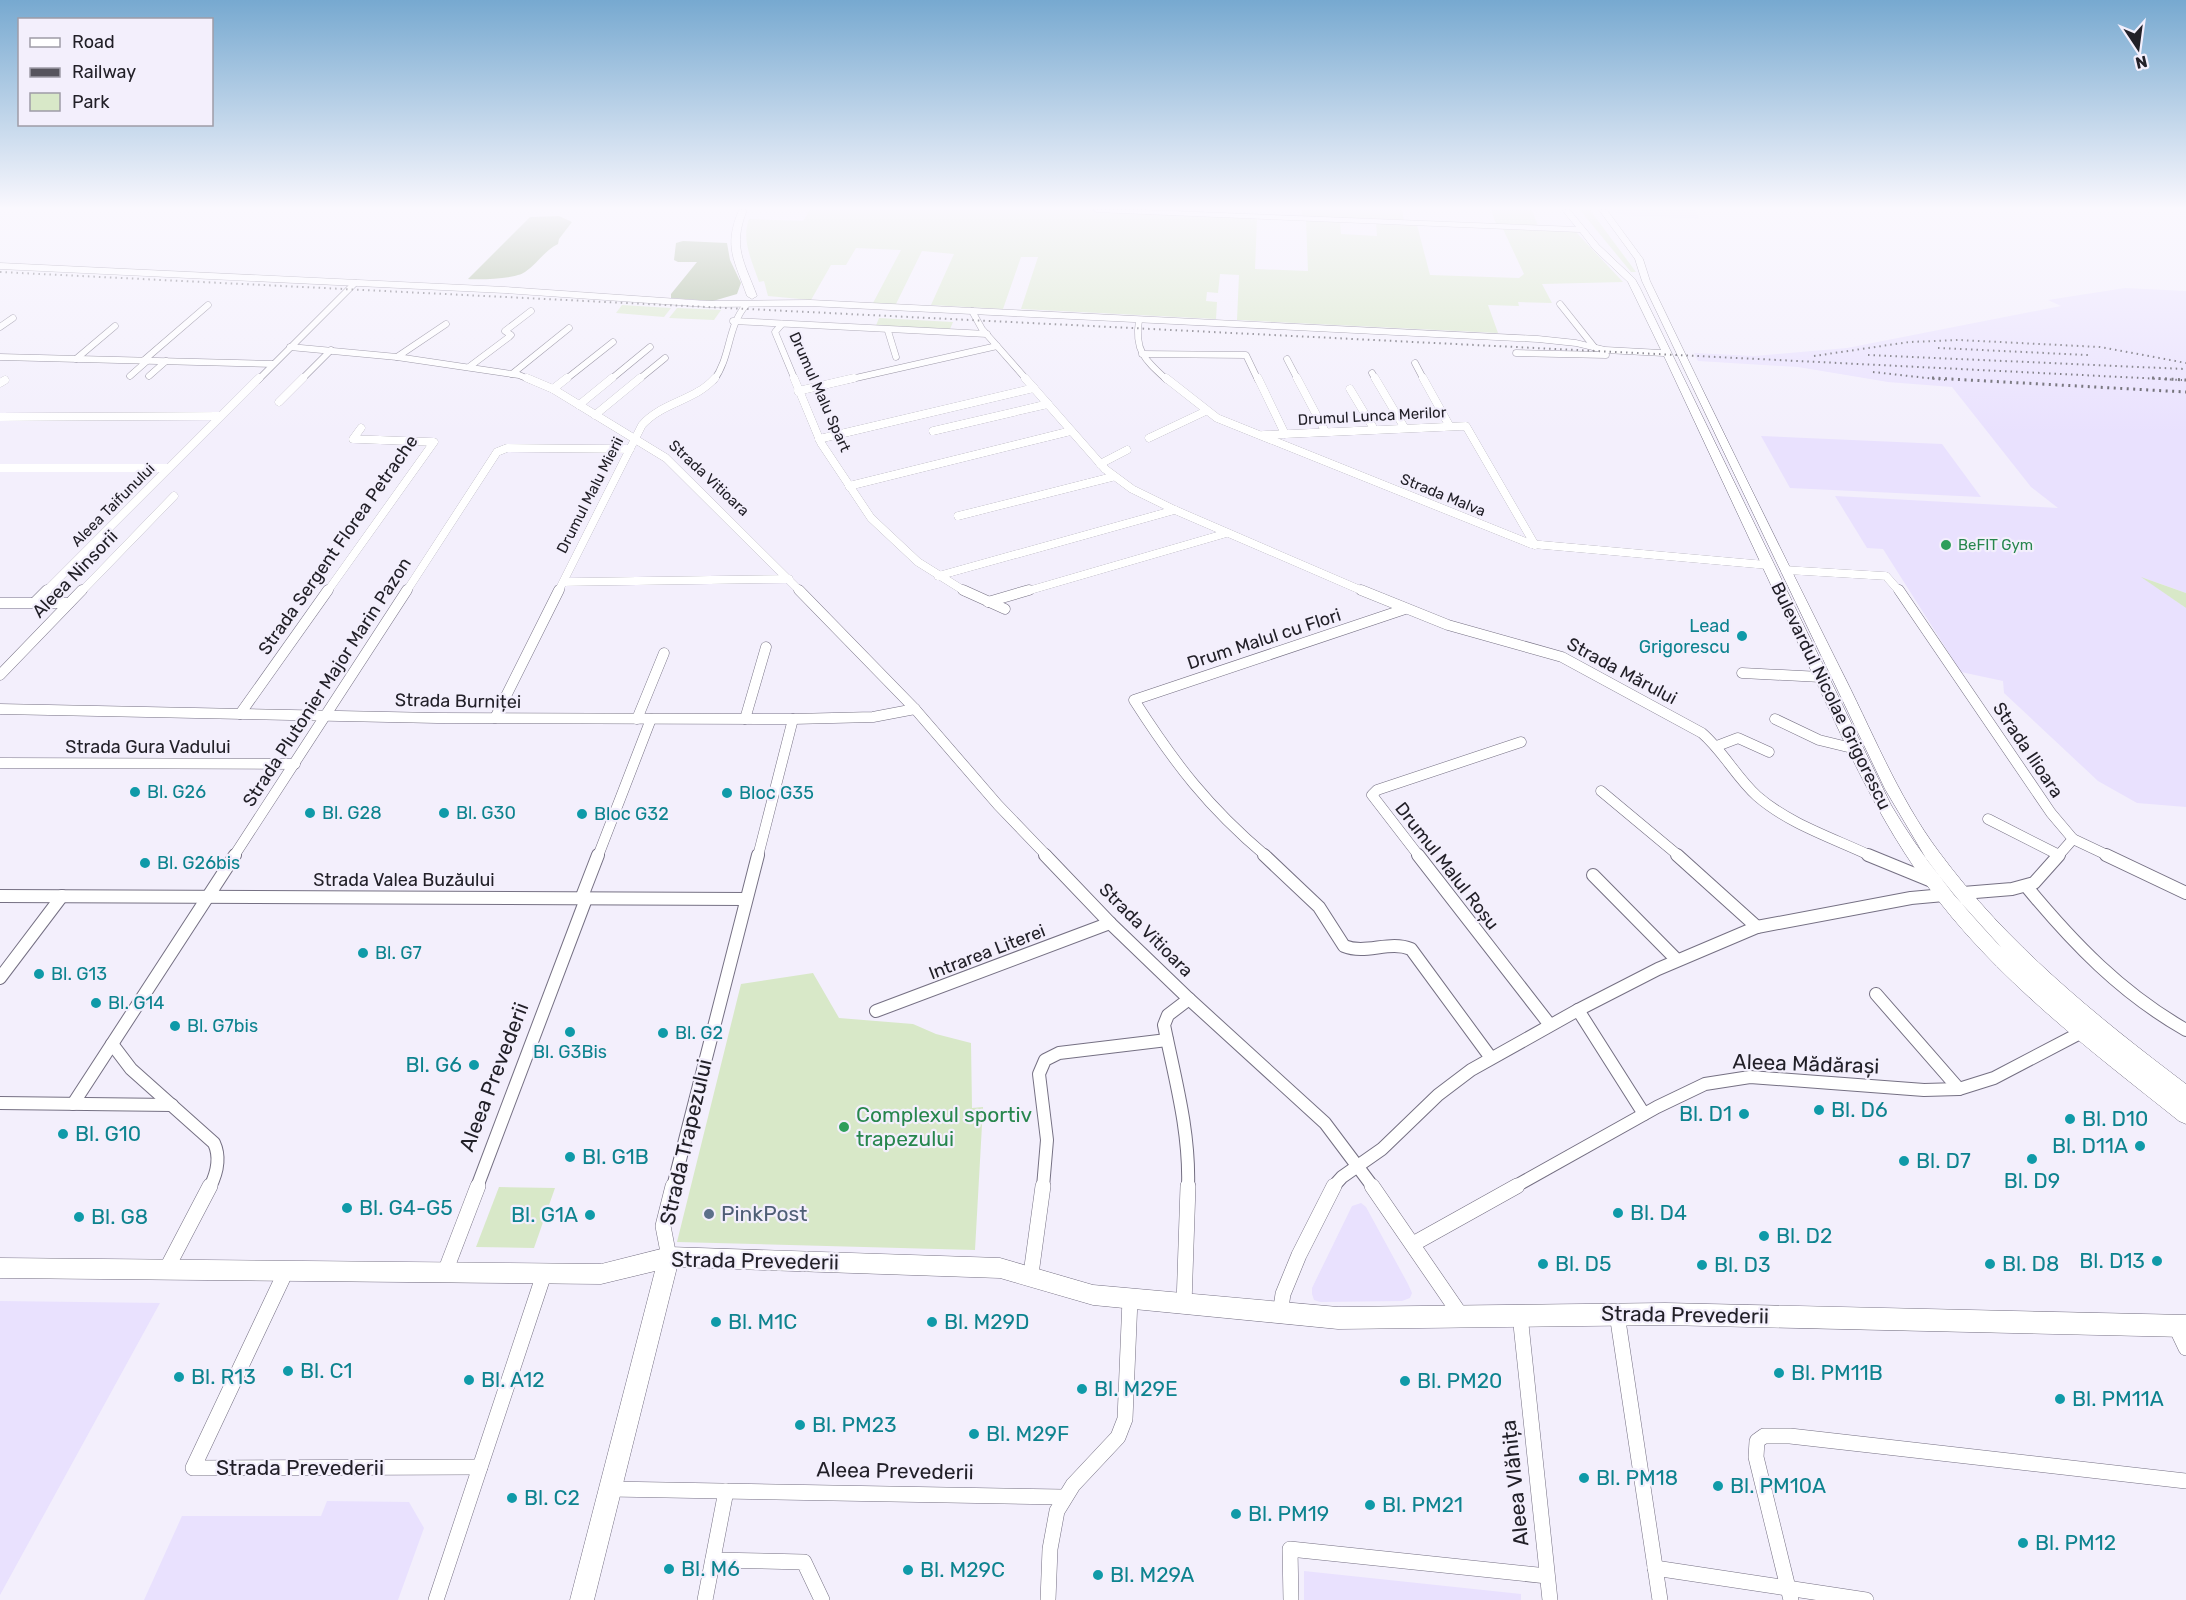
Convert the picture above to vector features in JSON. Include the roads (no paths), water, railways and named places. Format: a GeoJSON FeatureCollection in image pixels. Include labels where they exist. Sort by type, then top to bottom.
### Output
{"type":"FeatureCollection","features":[{"type":"Feature","properties":{"kind":"street"},"geometry":{"type":"LineString","coordinates":[[168,468],[353,285]]}},
{"type":"Feature","properties":{"kind":"street"},"geometry":{"type":"LineString","coordinates":[[387,285],[706,304],[749,299],[1538,339],[1576,343],[1595,348],[1668,355]]}},
{"type":"Feature","properties":{"kind":"street"},"geometry":{"type":"LineString","coordinates":[[745,285],[749,299]]}},
{"type":"Feature","properties":{"kind":"street","name":"Bulevardul Nicolae Grigorescu"},"geometry":{"type":"LineString","coordinates":[[1634,285],[1821,677],[1902,837],[1939,889],[2004,960],[2082,1032],[2186,1115]]}},
{"type":"Feature","properties":{"kind":"street","name":"Bulevardul Nicolae Grigorescu"},"geometry":{"type":"LineString","coordinates":[[1648,285],[1785,570],[1900,801],[1932,855],[1963,894],[2019,954],[2069,1002],[2186,1095]]}},
{"type":"Feature","properties":{"kind":"street","name":"Drumul Malu Mierii"},"geometry":{"type":"LineString","coordinates":[[495,718],[646,420],[655,412],[707,386],[715,379],[733,321],[749,299]]}},
{"type":"Feature","properties":{"kind":"street"},"geometry":{"type":"LineString","coordinates":[[1560,304],[1595,348],[1606,355]]}},
{"type":"Feature","properties":{"kind":"street"},"geometry":{"type":"LineString","coordinates":[[130,376],[208,305]]}},
{"type":"Feature","properties":{"kind":"street"},"geometry":{"type":"LineString","coordinates":[[469,367],[509,337],[511,335],[505,331],[531,311]]}},
{"type":"Feature","properties":{"kind":"street","name":"Strada Mărului"},"geometry":{"type":"LineString","coordinates":[[972,311],[997,346],[1100,464],[1112,477],[1132,489],[1227,533],[1405,609],[1448,625],[1562,657],[1702,733],[1717,746],[1754,792],[1776,809],[1803,825],[1939,889]]}},
{"type":"Feature","properties":{"kind":"street"},"geometry":{"type":"LineString","coordinates":[[0,327],[13,318]]}},
{"type":"Feature","properties":{"kind":"street"},"geometry":{"type":"LineString","coordinates":[[1139,320],[1137,342],[1142,354]]}},
{"type":"Feature","properties":{"kind":"street"},"geometry":{"type":"LineString","coordinates":[[733,321],[888,331],[987,334]]}},
{"type":"Feature","properties":{"kind":"street"},"geometry":{"type":"LineString","coordinates":[[397,357],[446,324]]}},
{"type":"Feature","properties":{"kind":"street","name":"Drumul Malu Spart"},"geometry":{"type":"LineString","coordinates":[[782,324],[775,332],[819,439],[871,518],[883,532],[938,576],[1005,609]]}},
{"type":"Feature","properties":{"kind":"street"},"geometry":{"type":"LineString","coordinates":[[76,359],[116,326]]}},
{"type":"Feature","properties":{"kind":"street"},"geometry":{"type":"LineString","coordinates":[[512,374],[569,328]]}},
{"type":"Feature","properties":{"kind":"street"},"geometry":{"type":"LineString","coordinates":[[888,331],[896,357]]}},
{"type":"Feature","properties":{"kind":"street"},"geometry":{"type":"LineString","coordinates":[[553,389],[613,342]]}},
{"type":"Feature","properties":{"kind":"street"},"geometry":{"type":"LineString","coordinates":[[798,392],[997,346]]}},
{"type":"Feature","properties":{"kind":"street","name":"Strada Vitioara"},"geometry":{"type":"LineString","coordinates":[[290,347],[397,357],[512,374],[531,379],[553,389],[595,415],[633,444],[671,462],[915,709],[1011,820],[1110,923],[1189,999],[1310,1108],[1359,1166],[1462,1317]]}},
{"type":"Feature","properties":{"kind":"street"},"geometry":{"type":"LineString","coordinates":[[579,405],[650,347]]}},
{"type":"Feature","properties":{"kind":"street"},"geometry":{"type":"LineString","coordinates":[[279,402],[331,350]]}},
{"type":"Feature","properties":{"kind":"street"},"geometry":{"type":"LineString","coordinates":[[1516,352],[1668,355]]}},
{"type":"Feature","properties":{"kind":"street","name":"Drumul Lunca Merilor"},"geometry":{"type":"LineString","coordinates":[[1142,354],[1246,355],[1285,434]]}},
{"type":"Feature","properties":{"kind":"street","name":"Strada Malva"},"geometry":{"type":"LineString","coordinates":[[1142,354],[1206,411],[1228,423],[1535,545],[1767,565]]}},
{"type":"Feature","properties":{"kind":"street"},"geometry":{"type":"LineString","coordinates":[[0,357],[273,364]]}},
{"type":"Feature","properties":{"kind":"street"},"geometry":{"type":"LineString","coordinates":[[595,415],[665,358]]}},
{"type":"Feature","properties":{"kind":"street"},"geometry":{"type":"LineString","coordinates":[[1287,359],[1325,431]]}},
{"type":"Feature","properties":{"kind":"street"},"geometry":{"type":"LineString","coordinates":[[149,376],[166,361]]}},
{"type":"Feature","properties":{"kind":"street"},"geometry":{"type":"LineString","coordinates":[[1415,363],[1449,425]]}},
{"type":"Feature","properties":{"kind":"street"},"geometry":{"type":"LineString","coordinates":[[1372,373],[1404,428]]}},
{"type":"Feature","properties":{"kind":"street"},"geometry":{"type":"LineString","coordinates":[[819,439],[1034,388]]}},
{"type":"Feature","properties":{"kind":"street"},"geometry":{"type":"LineString","coordinates":[[1350,389],[1374,429]]}},
{"type":"Feature","properties":{"kind":"street"},"geometry":{"type":"LineString","coordinates":[[933,431],[1048,404]]}},
{"type":"Feature","properties":{"kind":"street"},"geometry":{"type":"LineString","coordinates":[[1149,438],[1206,411]]}},
{"type":"Feature","properties":{"kind":"street"},"geometry":{"type":"LineString","coordinates":[[0,417],[220,416]]}},
{"type":"Feature","properties":{"kind":"street","name":"Drumul Lunca Merilor"},"geometry":{"type":"LineString","coordinates":[[1260,436],[1463,425],[1470,429],[1535,545]]}},
{"type":"Feature","properties":{"kind":"street","name":"Strada Sergent Florea Petrache"},"geometry":{"type":"LineString","coordinates":[[240,714],[434,442],[353,439],[361,428]]}},
{"type":"Feature","properties":{"kind":"street"},"geometry":{"type":"LineString","coordinates":[[849,486],[1071,431]]}},
{"type":"Feature","properties":{"kind":"street","name":"Strada Plutonier Major Marin Pazon"},"geometry":{"type":"LineString","coordinates":[[73,1104],[497,452],[507,448],[633,444]]}},
{"type":"Feature","properties":{"kind":"street"},"geometry":{"type":"LineString","coordinates":[[1100,464],[1127,450]]}},
{"type":"Feature","properties":{"kind":"street","name":"Aleea Taifunului"},"geometry":{"type":"LineString","coordinates":[[0,468],[168,468]]}},
{"type":"Feature","properties":{"kind":"street","name":"Aleea Taifunului"},"geometry":{"type":"LineString","coordinates":[[34,603],[168,468]]}},
{"type":"Feature","properties":{"kind":"street"},"geometry":{"type":"LineString","coordinates":[[958,516],[1112,477]]}},
{"type":"Feature","properties":{"kind":"street","name":"Aleea Ninsorii"},"geometry":{"type":"LineString","coordinates":[[0,675],[174,496]]}},
{"type":"Feature","properties":{"kind":"street"},"geometry":{"type":"LineString","coordinates":[[938,576],[1175,510]]}},
{"type":"Feature","properties":{"kind":"street"},"geometry":{"type":"LineString","coordinates":[[988,602],[1227,533]]}},
{"type":"Feature","properties":{"kind":"street"},"geometry":{"type":"LineString","coordinates":[[1767,565],[1785,570]]}},
{"type":"Feature","properties":{"kind":"street","name":"Strada Ilioara"},"geometry":{"type":"LineString","coordinates":[[1785,570],[1886,576],[1902,594],[2051,813],[2073,839],[2186,893]]}},
{"type":"Feature","properties":{"kind":"street"},"geometry":{"type":"LineString","coordinates":[[564,582],[789,579]]}},
{"type":"Feature","properties":{"kind":"street"},"geometry":{"type":"LineString","coordinates":[[0,603],[69,603]]}},
{"type":"Feature","properties":{"kind":"street","name":"Drum Malul cu Flori"},"geometry":{"type":"LineString","coordinates":[[1405,609],[1134,700],[1153,732],[1205,800],[1228,824],[1301,886],[1325,913],[1339,933],[1344,946],[1355,949],[1397,944],[1411,949],[1491,1058]]}},
{"type":"Feature","properties":{"kind":"street"},"geometry":{"type":"LineString","coordinates":[[745,719],[766,647]]}},
{"type":"Feature","properties":{"kind":"street"},"geometry":{"type":"LineString","coordinates":[[637,719],[664,653]]}},
{"type":"Feature","properties":{"kind":"street"},"geometry":{"type":"LineString","coordinates":[[1742,673],[1821,677]]}},
{"type":"Feature","properties":{"kind":"street","name":"Strada Burniței"},"geometry":{"type":"LineString","coordinates":[[0,709],[327,716],[637,719],[873,717],[915,709]]}},
{"type":"Feature","properties":{"kind":"street","name":"Aleea Prevederii"},"geometry":{"type":"LineString","coordinates":[[445,1272],[651,719]]}},
{"type":"Feature","properties":{"kind":"street","name":"Strada Trapezului"},"geometry":{"type":"LineString","coordinates":[[582,1600],[669,1257],[663,1226],[793,719]]}},
{"type":"Feature","properties":{"kind":"street"},"geometry":{"type":"LineString","coordinates":[[1775,719],[1819,740],[1856,749]]}},
{"type":"Feature","properties":{"kind":"street"},"geometry":{"type":"LineString","coordinates":[[1717,746],[1738,738],[1769,752]]}},
{"type":"Feature","properties":{"kind":"street","name":"Drumul Malul Roșu"},"geometry":{"type":"LineString","coordinates":[[1521,742],[1377,790],[1372,795],[1550,1024]]}},
{"type":"Feature","properties":{"kind":"street"},"geometry":{"type":"LineString","coordinates":[[0,775],[5,763]]}},
{"type":"Feature","properties":{"kind":"street","name":"Strada Gura Vadului"},"geometry":{"type":"LineString","coordinates":[[5,763],[296,764]]}},
{"type":"Feature","properties":{"kind":"street"},"geometry":{"type":"LineString","coordinates":[[1601,791],[1672,850],[1757,927]]}},
{"type":"Feature","properties":{"kind":"street"},"geometry":{"type":"LineString","coordinates":[[1988,819],[2059,855]]}},
{"type":"Feature","properties":{"kind":"street"},"geometry":{"type":"LineString","coordinates":[[1280,1314],[1287,1284],[1331,1189],[1342,1177],[1382,1149],[1444,1090],[1491,1058],[1550,1024],[1677,960],[1757,927],[1889,902],[1939,889],[1963,894],[2026,886],[2040,878],[2073,839]]}},
{"type":"Feature","properties":{"kind":"street"},"geometry":{"type":"LineString","coordinates":[[1593,875],[1677,960]]}},
{"type":"Feature","properties":{"kind":"street"},"geometry":{"type":"LineString","coordinates":[[2026,886],[2076,947],[2101,972],[2143,1004],[2186,1030]]}},
{"type":"Feature","properties":{"kind":"street","name":"Strada Valea Buzăului"},"geometry":{"type":"LineString","coordinates":[[0,896],[746,899]]}},
{"type":"Feature","properties":{"kind":"street"},"geometry":{"type":"LineString","coordinates":[[0,978],[62,896]]}},
{"type":"Feature","properties":{"kind":"street","name":"Intrarea Literei"},"geometry":{"type":"LineString","coordinates":[[876,1011],[962,981],[1110,923]]}},
{"type":"Feature","properties":{"kind":"street"},"geometry":{"type":"LineString","coordinates":[[1876,994],[1959,1089]]}},
{"type":"Feature","properties":{"kind":"street"},"geometry":{"type":"LineString","coordinates":[[1184,1305],[1189,1157],[1165,1021],[1168,1015],[1189,999]]}},
{"type":"Feature","properties":{"kind":"street"},"geometry":{"type":"LineString","coordinates":[[1578,1010],[1644,1114]]}},
{"type":"Feature","properties":{"kind":"street","name":"Aleea Mădărași"},"geometry":{"type":"LineString","coordinates":[[1413,1244],[1691,1089],[1732,1078],[1772,1078],[1924,1090],[1959,1089],[1995,1078],[2082,1032]]}},
{"type":"Feature","properties":{"kind":"street"},"geometry":{"type":"LineString","coordinates":[[1031,1274],[1046,1166],[1047,1140],[1039,1074],[1044,1060],[1059,1053],[1167,1040]]}},
{"type":"Feature","properties":{"kind":"street"},"geometry":{"type":"LineString","coordinates":[[112,1044],[131,1069],[214,1143],[219,1154],[215,1177],[166,1270]]}},
{"type":"Feature","properties":{"kind":"street"},"geometry":{"type":"LineString","coordinates":[[0,1103],[172,1105]]}},
{"type":"Feature","properties":{"kind":"street","name":"Strada Prevederii"},"geometry":{"type":"LineString","coordinates":[[0,1268],[609,1273],[669,1257],[980,1266],[1031,1274],[1068,1290],[1130,1299],[1280,1314],[1366,1319],[1617,1314],[2181,1327]]}},
{"type":"Feature","properties":{"kind":"street","name":"Strada Prevederii"},"geometry":{"type":"LineString","coordinates":[[286,1271],[193,1468],[480,1467]]}},
{"type":"Feature","properties":{"kind":"street"},"geometry":{"type":"LineString","coordinates":[[436,1600],[544,1274]]}},
{"type":"Feature","properties":{"kind":"street"},"geometry":{"type":"LineString","coordinates":[[1048,1600],[1053,1527],[1063,1497],[1123,1429],[1130,1299]]}},
{"type":"Feature","properties":{"kind":"street"},"geometry":{"type":"LineString","coordinates":[[1617,1314],[1660,1600]]}},
{"type":"Feature","properties":{"kind":"street","name":"Aleea Vlăhița"},"geometry":{"type":"LineString","coordinates":[[1520,1315],[1550,1600]]}},
{"type":"Feature","properties":{"kind":"street"},"geometry":{"type":"LineString","coordinates":[[2181,1327],[2186,1348]]}},
{"type":"Feature","properties":{"kind":"street"},"geometry":{"type":"LineString","coordinates":[[1790,1594],[1756,1457],[1757,1441],[1764,1436],[1802,1437],[2186,1481]]}},
{"type":"Feature","properties":{"kind":"street","name":"Aleea Prevederii"},"geometry":{"type":"LineString","coordinates":[[610,1489],[1063,1497]]}},
{"type":"Feature","properties":{"kind":"street"},"geometry":{"type":"LineString","coordinates":[[705,1600],[726,1491]]}},
{"type":"Feature","properties":{"kind":"street","name":"Aleea Vlăhița"},"geometry":{"type":"LineString","coordinates":[[1291,1600],[1290,1549],[1548,1576]]}},
{"type":"Feature","properties":{"kind":"street"},"geometry":{"type":"LineString","coordinates":[[712,1560],[804,1562],[822,1600]]}},
{"type":"Feature","properties":{"kind":"street"},"geometry":{"type":"LineString","coordinates":[[1655,1568],[1790,1594],[1866,1600]]}},
{"type":"Feature","properties":{"kind":"railway"},"geometry":{"type":"LineString","coordinates":[[256,285],[2182,380]]}},
{"type":"Feature","properties":{"kind":"railway"},"geometry":{"type":"LineString","coordinates":[[1814,356],[1909,342],[1959,340],[2100,347],[2186,363]]}},
{"type":"Feature","properties":{"kind":"railway"},"geometry":{"type":"LineString","coordinates":[[1938,348],[2088,355]]}},
{"type":"Feature","properties":{"kind":"railway"},"geometry":{"type":"LineString","coordinates":[[1868,355],[2185,369]]}},
{"type":"Feature","properties":{"kind":"railway"},"geometry":{"type":"LineString","coordinates":[[1873,372],[1945,380]]}},
{"type":"Feature","properties":{"kind":"railway"},"geometry":{"type":"LineString","coordinates":[[1932,378],[2186,392]]}},
{"type":"Feature","properties":{"kind":"railway"},"geometry":{"type":"LineString","coordinates":[[2152,378],[2186,380]]}},
{"type":"Feature","properties":{"kind":"place","name":"BeFIT Gym"},"geometry":{"type":"Point","coordinates":[1946,545]}},
{"type":"Feature","properties":{"kind":"place","name":"Lead Grigorescu"},"geometry":{"type":"Point","coordinates":[1742,636]}},
{"type":"Feature","properties":{"kind":"place","name":"Bl. G26"},"geometry":{"type":"Point","coordinates":[135,792]}},
{"type":"Feature","properties":{"kind":"place","name":"Bloc G35"},"geometry":{"type":"Point","coordinates":[727,793]}},
{"type":"Feature","properties":{"kind":"place","name":"Bl. G28"},"geometry":{"type":"Point","coordinates":[310,813]}},
{"type":"Feature","properties":{"kind":"place","name":"Bl. G30"},"geometry":{"type":"Point","coordinates":[444,813]}},
{"type":"Feature","properties":{"kind":"place","name":"Bloc G32"},"geometry":{"type":"Point","coordinates":[582,814]}},
{"type":"Feature","properties":{"kind":"place","name":"Bl. G26bis"},"geometry":{"type":"Point","coordinates":[145,863]}},
{"type":"Feature","properties":{"kind":"place","name":"Bl. G7"},"geometry":{"type":"Point","coordinates":[363,953]}},
{"type":"Feature","properties":{"kind":"place","name":"Bl. G13"},"geometry":{"type":"Point","coordinates":[39,974]}},
{"type":"Feature","properties":{"kind":"place","name":"Bl. G14"},"geometry":{"type":"Point","coordinates":[96,1003]}},
{"type":"Feature","properties":{"kind":"place","name":"Bl. G7bis"},"geometry":{"type":"Point","coordinates":[175,1026]}},
{"type":"Feature","properties":{"kind":"place","name":"Bl. G3Bis"},"geometry":{"type":"Point","coordinates":[570,1032]}},
{"type":"Feature","properties":{"kind":"place","name":"Bl. G2"},"geometry":{"type":"Point","coordinates":[663,1033]}},
{"type":"Feature","properties":{"kind":"place","name":"Bl. G6"},"geometry":{"type":"Point","coordinates":[474,1065]}},
{"type":"Feature","properties":{"kind":"place","name":"Bl. D6"},"geometry":{"type":"Point","coordinates":[1819,1110]}},
{"type":"Feature","properties":{"kind":"place","name":"Bl. D1"},"geometry":{"type":"Point","coordinates":[1744,1114]}},
{"type":"Feature","properties":{"kind":"place","name":"Bl. D10"},"geometry":{"type":"Point","coordinates":[2070,1119]}},
{"type":"Feature","properties":{"kind":"place","name":"Complexul sportiv trapezului"},"geometry":{"type":"Point","coordinates":[844,1127]}},
{"type":"Feature","properties":{"kind":"place","name":"Bl. G10"},"geometry":{"type":"Point","coordinates":[63,1134]}},
{"type":"Feature","properties":{"kind":"place","name":"Bl. D11A"},"geometry":{"type":"Point","coordinates":[2140,1146]}},
{"type":"Feature","properties":{"kind":"place","name":"Bl. G1B"},"geometry":{"type":"Point","coordinates":[570,1157]}},
{"type":"Feature","properties":{"kind":"place","name":"Bl. D9"},"geometry":{"type":"Point","coordinates":[2032,1159]}},
{"type":"Feature","properties":{"kind":"place","name":"Bl. D7"},"geometry":{"type":"Point","coordinates":[1904,1161]}},
{"type":"Feature","properties":{"kind":"place","name":"Bl. G4-G5"},"geometry":{"type":"Point","coordinates":[347,1208]}},
{"type":"Feature","properties":{"kind":"place","name":"Bl. D4"},"geometry":{"type":"Point","coordinates":[1618,1213]}},
{"type":"Feature","properties":{"kind":"place","name":"PinkPost"},"geometry":{"type":"Point","coordinates":[709,1214]}},
{"type":"Feature","properties":{"kind":"place","name":"Bl. G1A"},"geometry":{"type":"Point","coordinates":[590,1215]}},
{"type":"Feature","properties":{"kind":"place","name":"Bl. G8"},"geometry":{"type":"Point","coordinates":[79,1217]}},
{"type":"Feature","properties":{"kind":"place","name":"Bl. D2"},"geometry":{"type":"Point","coordinates":[1764,1236]}},
{"type":"Feature","properties":{"kind":"place","name":"Bl. D13"},"geometry":{"type":"Point","coordinates":[2157,1261]}},
{"type":"Feature","properties":{"kind":"place","name":"Bl. D5"},"geometry":{"type":"Point","coordinates":[1543,1264]}},
{"type":"Feature","properties":{"kind":"place","name":"Bl. D8"},"geometry":{"type":"Point","coordinates":[1990,1264]}},
{"type":"Feature","properties":{"kind":"place","name":"Bl. D3"},"geometry":{"type":"Point","coordinates":[1702,1265]}},
{"type":"Feature","properties":{"kind":"place","name":"Bl. M1C"},"geometry":{"type":"Point","coordinates":[716,1322]}},
{"type":"Feature","properties":{"kind":"place","name":"Bl. M29D"},"geometry":{"type":"Point","coordinates":[932,1322]}},
{"type":"Feature","properties":{"kind":"place","name":"Bl. C1"},"geometry":{"type":"Point","coordinates":[288,1371]}},
{"type":"Feature","properties":{"kind":"place","name":"Bl. PM11B"},"geometry":{"type":"Point","coordinates":[1779,1373]}},
{"type":"Feature","properties":{"kind":"place","name":"Bl. R13"},"geometry":{"type":"Point","coordinates":[179,1377]}},
{"type":"Feature","properties":{"kind":"place","name":"Bl. A12"},"geometry":{"type":"Point","coordinates":[469,1380]}},
{"type":"Feature","properties":{"kind":"place","name":"Bl. PM20"},"geometry":{"type":"Point","coordinates":[1405,1381]}},
{"type":"Feature","properties":{"kind":"place","name":"Bl. M29E"},"geometry":{"type":"Point","coordinates":[1082,1389]}},
{"type":"Feature","properties":{"kind":"place","name":"Bl. PM11A"},"geometry":{"type":"Point","coordinates":[2060,1399]}},
{"type":"Feature","properties":{"kind":"place","name":"Bl. PM23"},"geometry":{"type":"Point","coordinates":[800,1425]}},
{"type":"Feature","properties":{"kind":"place","name":"Bl. M29F"},"geometry":{"type":"Point","coordinates":[974,1434]}},
{"type":"Feature","properties":{"kind":"place","name":"Bl. PM18"},"geometry":{"type":"Point","coordinates":[1584,1478]}},
{"type":"Feature","properties":{"kind":"place","name":"Bl. PM10A"},"geometry":{"type":"Point","coordinates":[1718,1486]}},
{"type":"Feature","properties":{"kind":"place","name":"Bl. C2"},"geometry":{"type":"Point","coordinates":[512,1498]}},
{"type":"Feature","properties":{"kind":"place","name":"Bl. PM21"},"geometry":{"type":"Point","coordinates":[1370,1505]}},
{"type":"Feature","properties":{"kind":"place","name":"Bl. PM19"},"geometry":{"type":"Point","coordinates":[1236,1514]}},
{"type":"Feature","properties":{"kind":"place","name":"Bl. PM12"},"geometry":{"type":"Point","coordinates":[2023,1543]}},
{"type":"Feature","properties":{"kind":"place","name":"Bl. M6"},"geometry":{"type":"Point","coordinates":[669,1569]}},
{"type":"Feature","properties":{"kind":"place","name":"Bl. M29C"},"geometry":{"type":"Point","coordinates":[908,1570]}},
{"type":"Feature","properties":{"kind":"place","name":"Bl. M29A"},"geometry":{"type":"Point","coordinates":[1098,1575]}}]}
